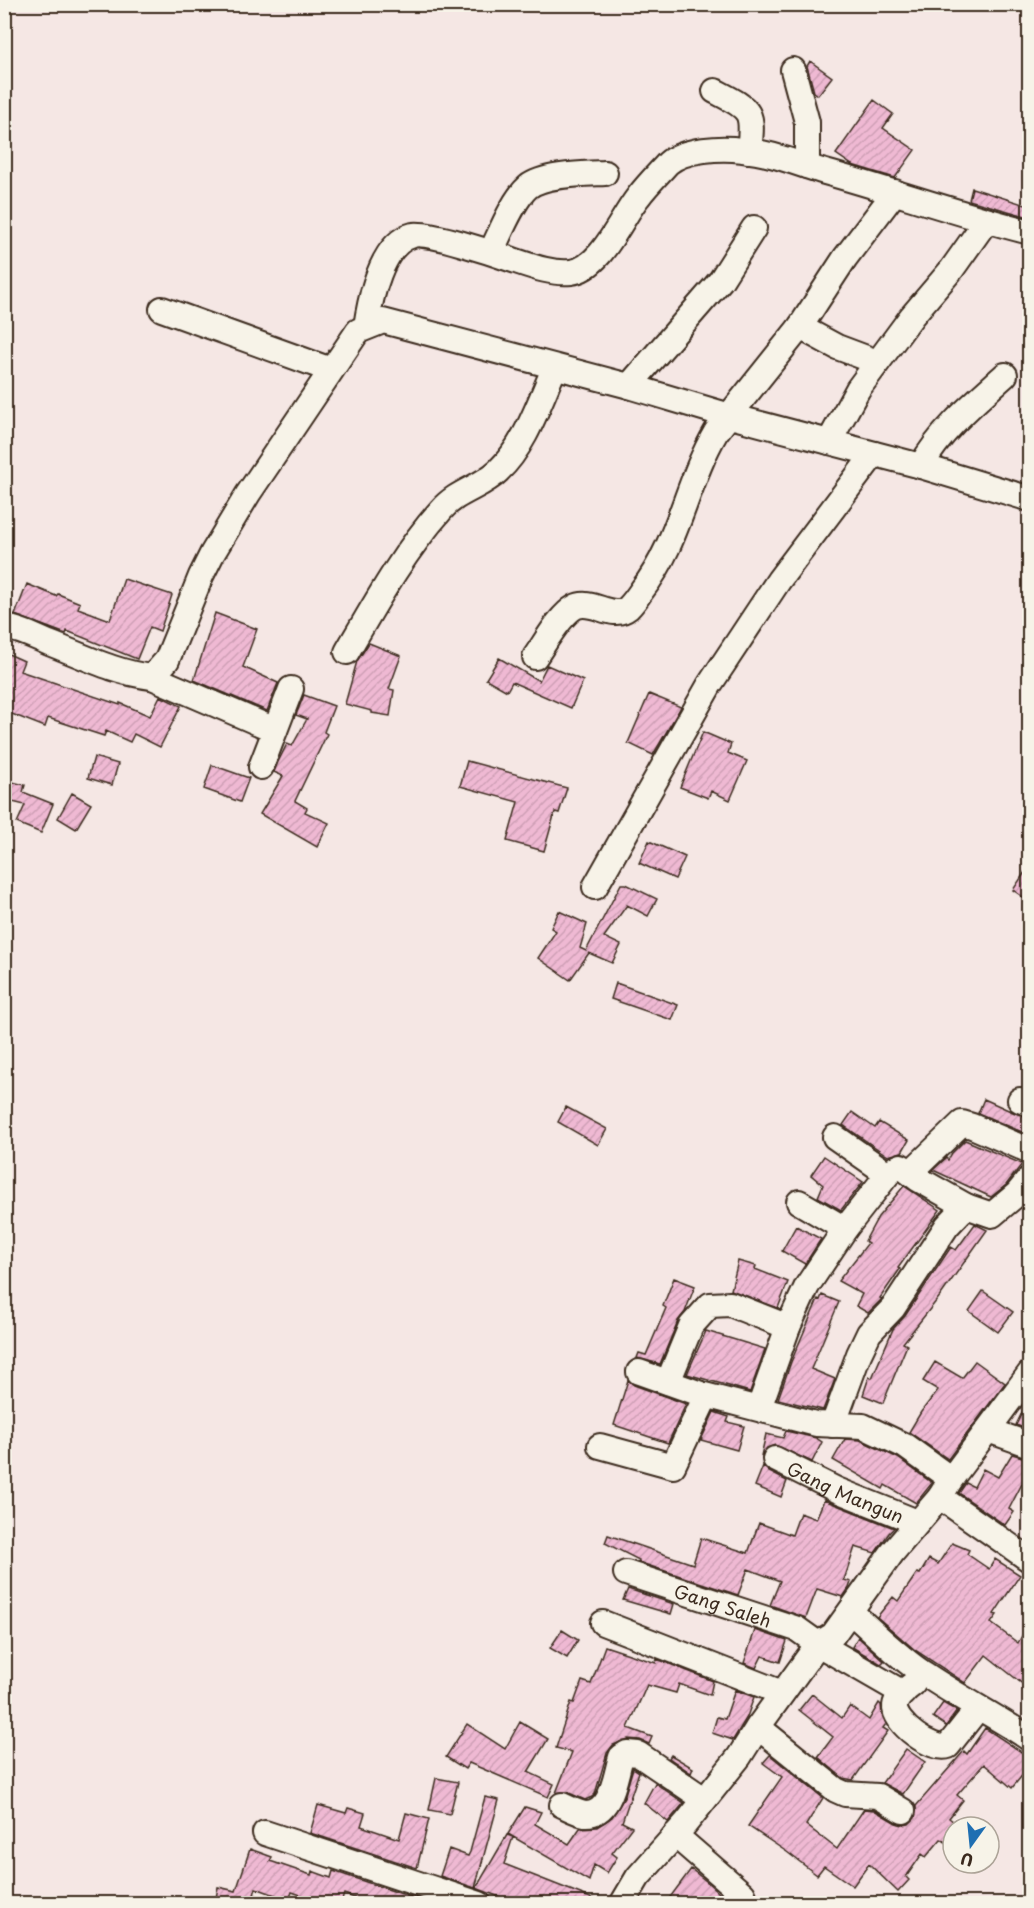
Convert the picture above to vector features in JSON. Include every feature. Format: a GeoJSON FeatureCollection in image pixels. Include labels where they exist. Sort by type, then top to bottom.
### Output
{"type":"FeatureCollection","features":[{"type":"Feature","properties":{"kind":"street"},"geometry":{"type":"LineString","coordinates":[[793,70],[807,122],[807,166]]}},
{"type":"Feature","properties":{"kind":"street"},"geometry":{"type":"LineString","coordinates":[[715,91],[739,104],[750,116],[752,126],[749,151]]}},
{"type":"Feature","properties":{"kind":"street"},"geometry":{"type":"LineString","coordinates":[[366,327],[371,296],[378,276],[392,250],[403,238],[415,234],[491,252],[538,268],[570,273],[583,269],[600,255],[638,196],[670,161],[683,153],[725,149],[749,151],[1029,232]]}},
{"type":"Feature","properties":{"kind":"street"},"geometry":{"type":"LineString","coordinates":[[491,252],[511,212],[529,187],[554,177],[605,173]]}},
{"type":"Feature","properties":{"kind":"street"},"geometry":{"type":"LineString","coordinates":[[535,657],[573,608],[581,604],[621,612],[628,608],[662,562],[705,451],[716,432],[800,327],[845,258],[895,192]]}},
{"type":"Feature","properties":{"kind":"street"},"geometry":{"type":"LineString","coordinates":[[829,442],[846,408],[877,362],[952,269],[986,221]]}},
{"type":"Feature","properties":{"kind":"street"},"geometry":{"type":"LineString","coordinates":[[629,386],[721,280],[754,228]]}},
{"type":"Feature","properties":{"kind":"street"},"geometry":{"type":"LineString","coordinates":[[162,309],[331,370]]}},
{"type":"Feature","properties":{"kind":"street"},"geometry":{"type":"LineString","coordinates":[[152,677],[167,660],[201,576],[248,494],[358,331],[383,321],[629,386],[730,416],[1024,491]]}},
{"type":"Feature","properties":{"kind":"street"},"geometry":{"type":"LineString","coordinates":[[800,327],[837,347],[877,362]]}},
{"type":"Feature","properties":{"kind":"street"},"geometry":{"type":"LineString","coordinates":[[347,652],[384,587],[416,539],[443,507],[464,491],[496,473],[509,459],[523,437],[555,367]]}},
{"type":"Feature","properties":{"kind":"street"},"geometry":{"type":"LineString","coordinates":[[921,466],[934,444],[962,413],[1005,375]]}},
{"type":"Feature","properties":{"kind":"street"},"geometry":{"type":"LineString","coordinates":[[595,887],[710,684],[779,580],[874,454]]}},
{"type":"Feature","properties":{"kind":"street"},"geometry":{"type":"LineString","coordinates":[[4,627],[31,635],[116,670],[152,677],[275,730]]}},
{"type":"Feature","properties":{"kind":"street"},"geometry":{"type":"LineString","coordinates":[[261,767],[291,688]]}},
{"type":"Feature","properties":{"kind":"street"},"geometry":{"type":"LineString","coordinates":[[759,1408],[788,1327],[807,1286],[845,1229],[899,1174],[962,1124],[967,1124],[1029,1151]]}},
{"type":"Feature","properties":{"kind":"street"},"geometry":{"type":"LineString","coordinates":[[835,1137],[899,1174],[966,1206],[992,1215],[1017,1194],[1029,1178]]}},
{"type":"Feature","properties":{"kind":"street"},"geometry":{"type":"LineString","coordinates":[[800,1202],[845,1229]]}},
{"type":"Feature","properties":{"kind":"street"},"geometry":{"type":"LineString","coordinates":[[833,1425],[869,1333],[893,1308],[946,1226],[966,1206]]}},
{"type":"Feature","properties":{"kind":"street"},"geometry":{"type":"LineString","coordinates":[[668,1382],[692,1326],[710,1305],[730,1304],[788,1327]]}},
{"type":"Feature","properties":{"kind":"street"},"geometry":{"type":"LineString","coordinates":[[639,1372],[706,1396],[816,1424],[863,1426],[887,1437],[904,1446],[945,1488],[1029,1560]]}},
{"type":"Feature","properties":{"kind":"street"},"geometry":{"type":"LineString","coordinates":[[622,1904],[638,1877],[739,1757],[758,1726],[818,1644],[833,1635],[1029,1373]]}},
{"type":"Feature","properties":{"kind":"street"},"geometry":{"type":"LineString","coordinates":[[600,1446],[673,1466],[706,1396]]}},
{"type":"Feature","properties":{"kind":"street"},"geometry":{"type":"LineString","coordinates":[[988,1430],[1029,1444]]}},
{"type":"Feature","properties":{"kind":"street","name":"Gang Mangun"},"geometry":{"type":"LineString","coordinates":[[775,1459],[837,1490],[917,1522]]}},
{"type":"Feature","properties":{"kind":"street","name":"Gang Saleh"},"geometry":{"type":"LineString","coordinates":[[626,1574],[797,1629],[818,1644],[903,1693]]}},
{"type":"Feature","properties":{"kind":"street"},"geometry":{"type":"LineString","coordinates":[[850,1612],[924,1674],[978,1708],[998,1717],[1029,1739]]}},
{"type":"Feature","properties":{"kind":"street"},"geometry":{"type":"LineString","coordinates":[[603,1623],[782,1693]]}},
{"type":"Feature","properties":{"kind":"street"},"geometry":{"type":"LineString","coordinates":[[924,1674],[903,1693],[895,1709],[908,1728],[924,1741],[939,1748],[948,1746],[978,1708]]}},
{"type":"Feature","properties":{"kind":"street"},"geometry":{"type":"LineString","coordinates":[[758,1726],[836,1790],[845,1794],[878,1796],[903,1811]]}},
{"type":"Feature","properties":{"kind":"street"},"geometry":{"type":"LineString","coordinates":[[562,1805],[586,1814],[598,1810],[608,1801],[621,1757],[627,1753],[638,1754],[704,1799]]}},
{"type":"Feature","properties":{"kind":"street"},"geometry":{"type":"LineString","coordinates":[[265,1833],[479,1904]]}},
{"type":"Feature","properties":{"kind":"street"},"geometry":{"type":"LineString","coordinates":[[675,1835],[743,1894],[747,1904]]}},
{"type":"Feature","properties":{"kind":"building"},"geometry":{"type":"Polygon","coordinates":[[[810,61],[832,77],[818,95],[814,92],[807,66],[810,61]]]}},
{"type":"Feature","properties":{"kind":"building"},"geometry":{"type":"Polygon","coordinates":[[[874,100],[893,114],[883,128],[915,150],[895,178],[852,165],[836,154],[874,100]]]}},
{"type":"Feature","properties":{"kind":"building"},"geometry":{"type":"Polygon","coordinates":[[[972,188],[1029,206],[1029,217],[969,200],[972,188]]]}},
{"type":"Feature","properties":{"kind":"building"},"geometry":{"type":"Polygon","coordinates":[[[124,579],[172,595],[160,631],[150,627],[137,659],[67,631],[66,634],[15,615],[27,584],[80,603],[78,608],[110,620],[124,579]]]}},
{"type":"Feature","properties":{"kind":"building"},"geometry":{"type":"Polygon","coordinates":[[[215,613],[257,629],[243,667],[278,683],[267,711],[194,680],[215,613]]]}},
{"type":"Feature","properties":{"kind":"building"},"geometry":{"type":"Polygon","coordinates":[[[369,643],[401,656],[389,689],[394,690],[390,716],[345,704],[357,661],[369,643]]]}},
{"type":"Feature","properties":{"kind":"building"},"geometry":{"type":"Polygon","coordinates":[[[4,652],[24,661],[20,671],[120,705],[120,703],[150,716],[160,696],[181,706],[160,747],[134,734],[130,742],[106,731],[104,736],[48,718],[45,727],[4,711],[4,652]]]}},
{"type":"Feature","properties":{"kind":"building"},"geometry":{"type":"Polygon","coordinates":[[[499,658],[539,681],[547,665],[583,681],[571,708],[512,682],[507,691],[486,679],[499,658]]]}},
{"type":"Feature","properties":{"kind":"building"},"geometry":{"type":"Polygon","coordinates":[[[649,694],[681,707],[653,755],[628,743],[649,694]]]}},
{"type":"Feature","properties":{"kind":"building"},"geometry":{"type":"Polygon","coordinates":[[[304,695],[334,706],[324,732],[327,734],[295,801],[307,808],[305,812],[329,823],[317,847],[260,814],[283,776],[274,772],[278,762],[287,744],[292,746],[307,719],[296,715],[304,695]]]}},
{"type":"Feature","properties":{"kind":"building"},"geometry":{"type":"Polygon","coordinates":[[[703,732],[731,744],[728,753],[747,761],[730,800],[711,791],[708,798],[680,787],[703,732]]]}},
{"type":"Feature","properties":{"kind":"building"},"geometry":{"type":"Polygon","coordinates":[[[94,757],[118,764],[112,785],[88,778],[94,757]]]}},
{"type":"Feature","properties":{"kind":"building"},"geometry":{"type":"Polygon","coordinates":[[[467,761],[567,788],[559,813],[555,812],[544,851],[507,841],[518,802],[460,786],[467,761]]]}},
{"type":"Feature","properties":{"kind":"building"},"geometry":{"type":"Polygon","coordinates":[[[212,765],[249,778],[240,802],[204,789],[212,765]]]}},
{"type":"Feature","properties":{"kind":"building"},"geometry":{"type":"Polygon","coordinates":[[[4,780],[25,785],[23,792],[53,804],[41,833],[17,823],[25,805],[4,800],[4,780]]]}},
{"type":"Feature","properties":{"kind":"building"},"geometry":{"type":"Polygon","coordinates":[[[72,793],[91,804],[76,829],[58,818],[72,793]]]}},
{"type":"Feature","properties":{"kind":"building"},"geometry":{"type":"Polygon","coordinates":[[[649,841],[685,857],[675,879],[639,863],[649,841]]]}},
{"type":"Feature","properties":{"kind":"building"},"geometry":{"type":"Polygon","coordinates":[[[1029,866],[1029,901],[1013,890],[1029,866]]]}},
{"type":"Feature","properties":{"kind":"building"},"geometry":{"type":"Polygon","coordinates":[[[621,884],[626,884],[657,899],[648,916],[627,905],[604,937],[621,945],[612,963],[589,953],[570,980],[538,958],[556,931],[551,928],[559,911],[587,924],[580,948],[586,951],[621,884]]]}},
{"type":"Feature","properties":{"kind":"building"},"geometry":{"type":"Polygon","coordinates":[[[616,983],[678,1005],[672,1020],[611,999],[616,983]]]}},
{"type":"Feature","properties":{"kind":"building"},"geometry":{"type":"Polygon","coordinates":[[[984,1099],[1029,1118],[1029,1135],[978,1113],[984,1099]]]}},
{"type":"Feature","properties":{"kind":"building"},"geometry":{"type":"Polygon","coordinates":[[[566,1107],[607,1129],[598,1145],[558,1122],[566,1107]]]}},
{"type":"Feature","properties":{"kind":"building"},"geometry":{"type":"Polygon","coordinates":[[[852,1112],[875,1128],[879,1122],[909,1140],[902,1152],[888,1156],[843,1125],[852,1112]]]}},
{"type":"Feature","properties":{"kind":"building"},"geometry":{"type":"Polygon","coordinates":[[[965,1140],[1022,1164],[1006,1185],[991,1197],[933,1170],[946,1158],[948,1160],[965,1140]]]}},
{"type":"Feature","properties":{"kind":"building"},"geometry":{"type":"Polygon","coordinates":[[[824,1156],[863,1182],[841,1210],[818,1197],[823,1185],[811,1175],[824,1156]]]}},
{"type":"Feature","properties":{"kind":"building"},"geometry":{"type":"Polygon","coordinates":[[[904,1186],[940,1210],[898,1268],[900,1269],[880,1298],[882,1299],[868,1313],[856,1306],[862,1294],[838,1281],[868,1243],[865,1241],[878,1217],[904,1186]]]}},
{"type":"Feature","properties":{"kind":"building"},"geometry":{"type":"Polygon","coordinates":[[[975,1224],[987,1230],[941,1295],[903,1343],[907,1345],[883,1403],[863,1395],[869,1377],[872,1378],[893,1329],[905,1316],[951,1247],[956,1250],[975,1224]]]}},
{"type":"Feature","properties":{"kind":"building"},"geometry":{"type":"Polygon","coordinates":[[[796,1226],[821,1239],[805,1264],[782,1251],[796,1226]]]}},
{"type":"Feature","properties":{"kind":"building"},"geometry":{"type":"Polygon","coordinates":[[[738,1261],[756,1266],[755,1269],[788,1282],[778,1308],[731,1290],[738,1261]]]}},
{"type":"Feature","properties":{"kind":"building"},"geometry":{"type":"Polygon","coordinates":[[[674,1278],[695,1286],[685,1312],[678,1321],[660,1364],[637,1358],[639,1353],[646,1355],[666,1308],[663,1306],[674,1278]]]}},
{"type":"Feature","properties":{"kind":"building"},"geometry":{"type":"Polygon","coordinates":[[[983,1291],[1013,1312],[998,1332],[969,1311],[983,1291]]]}},
{"type":"Feature","properties":{"kind":"building"},"geometry":{"type":"Polygon","coordinates":[[[822,1295],[839,1302],[811,1369],[835,1379],[823,1410],[778,1399],[791,1362],[818,1299],[820,1300],[822,1295]]]}},
{"type":"Feature","properties":{"kind":"building"},"geometry":{"type":"Polygon","coordinates":[[[706,1331],[765,1349],[750,1392],[687,1374],[706,1331]]]}},
{"type":"Feature","properties":{"kind":"building"},"geometry":{"type":"Polygon","coordinates":[[[975,1361],[1005,1383],[948,1459],[909,1432],[938,1390],[923,1381],[935,1362],[962,1378],[975,1361]]]}},
{"type":"Feature","properties":{"kind":"building"},"geometry":{"type":"Polygon","coordinates":[[[628,1380],[634,1385],[686,1404],[668,1443],[614,1425],[628,1380]]]}},
{"type":"Feature","properties":{"kind":"building"},"geometry":{"type":"Polygon","coordinates":[[[1029,1398],[1029,1430],[1016,1425],[1029,1398]]]}},
{"type":"Feature","properties":{"kind":"building"},"geometry":{"type":"Polygon","coordinates":[[[714,1412],[729,1417],[727,1422],[744,1426],[737,1450],[701,1440],[714,1412]]]}},
{"type":"Feature","properties":{"kind":"building"},"geometry":{"type":"Polygon","coordinates":[[[786,1431],[816,1438],[822,1442],[812,1462],[775,1445],[767,1448],[761,1456],[766,1434],[783,1438],[786,1431]]]}},
{"type":"Feature","properties":{"kind":"building"},"geometry":{"type":"Polygon","coordinates":[[[845,1439],[860,1440],[898,1458],[932,1483],[916,1503],[885,1485],[883,1489],[833,1460],[845,1439]]]}},
{"type":"Feature","properties":{"kind":"building"},"geometry":{"type":"Polygon","coordinates":[[[1012,1454],[1029,1459],[1029,1483],[1024,1480],[1009,1509],[1014,1512],[1005,1525],[959,1493],[966,1483],[974,1487],[983,1469],[998,1477],[1012,1454]]]}},
{"type":"Feature","properties":{"kind":"building"},"geometry":{"type":"Polygon","coordinates":[[[763,1466],[769,1472],[787,1481],[781,1497],[755,1486],[763,1466]]]}},
{"type":"Feature","properties":{"kind":"building"},"geometry":{"type":"Polygon","coordinates":[[[824,1500],[894,1528],[875,1553],[855,1547],[844,1580],[851,1582],[843,1597],[817,1589],[806,1618],[770,1605],[780,1581],[748,1569],[738,1595],[638,1562],[639,1560],[605,1543],[608,1535],[693,1564],[701,1538],[748,1553],[759,1523],[792,1535],[800,1513],[816,1519],[824,1500]]]}},
{"type":"Feature","properties":{"kind":"building"},"geometry":{"type":"Polygon","coordinates":[[[952,1543],[969,1550],[967,1554],[989,1569],[995,1559],[1020,1575],[994,1614],[997,1615],[991,1623],[1018,1643],[1029,1623],[1029,1689],[986,1655],[965,1683],[915,1650],[877,1617],[893,1597],[898,1601],[929,1559],[938,1564],[952,1543]]]}},
{"type":"Feature","properties":{"kind":"building"},"geometry":{"type":"Polygon","coordinates":[[[628,1589],[674,1604],[671,1614],[623,1600],[628,1589]]]}},
{"type":"Feature","properties":{"kind":"building"},"geometry":{"type":"Polygon","coordinates":[[[562,1630],[578,1640],[567,1658],[550,1648],[562,1630]]]}},
{"type":"Feature","properties":{"kind":"building"},"geometry":{"type":"Polygon","coordinates":[[[755,1630],[787,1641],[780,1662],[762,1656],[756,1668],[744,1663],[755,1630]]]}},
{"type":"Feature","properties":{"kind":"building"},"geometry":{"type":"Polygon","coordinates":[[[858,1637],[884,1661],[881,1664],[852,1647],[858,1637]]]}},
{"type":"Feature","properties":{"kind":"building"},"geometry":{"type":"Polygon","coordinates":[[[605,1646],[656,1663],[657,1659],[713,1681],[710,1695],[679,1684],[676,1693],[647,1685],[628,1728],[652,1737],[649,1744],[640,1740],[628,1739],[613,1745],[607,1753],[595,1794],[585,1800],[567,1792],[556,1793],[572,1752],[556,1748],[571,1702],[574,1703],[582,1681],[591,1684],[605,1646]]]}},
{"type":"Feature","properties":{"kind":"building"},"geometry":{"type":"Polygon","coordinates":[[[735,1690],[754,1697],[747,1717],[733,1740],[712,1733],[717,1717],[725,1719],[735,1690]]]}},
{"type":"Feature","properties":{"kind":"building"},"geometry":{"type":"Polygon","coordinates":[[[812,1694],[842,1718],[850,1706],[869,1720],[879,1703],[881,1705],[886,1724],[883,1728],[888,1731],[853,1780],[843,1778],[818,1757],[833,1737],[799,1710],[812,1694]]]}},
{"type":"Feature","properties":{"kind":"building"},"geometry":{"type":"Polygon","coordinates":[[[943,1703],[957,1711],[946,1726],[933,1717],[943,1703]]]}},
{"type":"Feature","properties":{"kind":"building"},"geometry":{"type":"Polygon","coordinates":[[[520,1722],[548,1739],[528,1772],[554,1784],[548,1797],[469,1763],[465,1769],[446,1757],[467,1724],[505,1749],[520,1722]]]}},
{"type":"Feature","properties":{"kind":"building"},"geometry":{"type":"Polygon","coordinates":[[[985,1728],[1029,1757],[1029,1767],[1012,1788],[984,1764],[957,1795],[963,1800],[951,1815],[941,1815],[941,1839],[926,1857],[922,1854],[906,1877],[909,1880],[898,1892],[869,1864],[853,1886],[824,1866],[817,1875],[748,1826],[782,1777],[763,1763],[770,1755],[823,1798],[806,1825],[837,1849],[864,1809],[874,1810],[896,1823],[909,1824],[915,1818],[916,1806],[964,1751],[967,1754],[985,1728]]]}},
{"type":"Feature","properties":{"kind":"building"},"geometry":{"type":"Polygon","coordinates":[[[906,1749],[925,1762],[903,1794],[882,1783],[906,1749]]]}},
{"type":"Feature","properties":{"kind":"building"},"geometry":{"type":"Polygon","coordinates":[[[671,1755],[693,1768],[691,1773],[669,1758],[671,1755]]]}},
{"type":"Feature","properties":{"kind":"building"},"geometry":{"type":"Polygon","coordinates":[[[633,1768],[639,1772],[622,1822],[632,1827],[612,1853],[617,1857],[607,1873],[594,1865],[589,1881],[508,1834],[525,1807],[541,1812],[535,1824],[569,1844],[580,1828],[597,1827],[612,1817],[624,1798],[633,1768]]]}},
{"type":"Feature","properties":{"kind":"building"},"geometry":{"type":"Polygon","coordinates":[[[436,1778],[458,1782],[450,1814],[429,1810],[436,1778]]]}},
{"type":"Feature","properties":{"kind":"building"},"geometry":{"type":"Polygon","coordinates":[[[655,1783],[684,1803],[668,1822],[644,1803],[655,1783]]]}},
{"type":"Feature","properties":{"kind":"building"},"geometry":{"type":"Polygon","coordinates":[[[485,1797],[499,1800],[475,1888],[440,1876],[449,1849],[468,1856],[485,1797]]]}},
{"type":"Feature","properties":{"kind":"building"},"geometry":{"type":"Polygon","coordinates":[[[318,1805],[346,1813],[348,1808],[365,1813],[361,1826],[399,1839],[406,1813],[429,1819],[417,1868],[310,1833],[318,1805]]]}},
{"type":"Feature","properties":{"kind":"building"},"geometry":{"type":"Polygon","coordinates":[[[507,1835],[513,1837],[504,1864],[606,1904],[518,1904],[476,1888],[507,1835]]]}},
{"type":"Feature","properties":{"kind":"building"},"geometry":{"type":"Polygon","coordinates":[[[250,1849],[272,1857],[270,1861],[311,1875],[312,1871],[331,1878],[333,1871],[432,1904],[370,1904],[344,1894],[341,1903],[319,1897],[318,1901],[292,1892],[289,1900],[256,1888],[254,1895],[266,1897],[265,1904],[215,1904],[218,1887],[236,1891],[250,1849]]]}},
{"type":"Feature","properties":{"kind":"building"},"geometry":{"type":"Polygon","coordinates":[[[691,1869],[706,1881],[731,1904],[665,1904],[691,1869]]]}}]}
